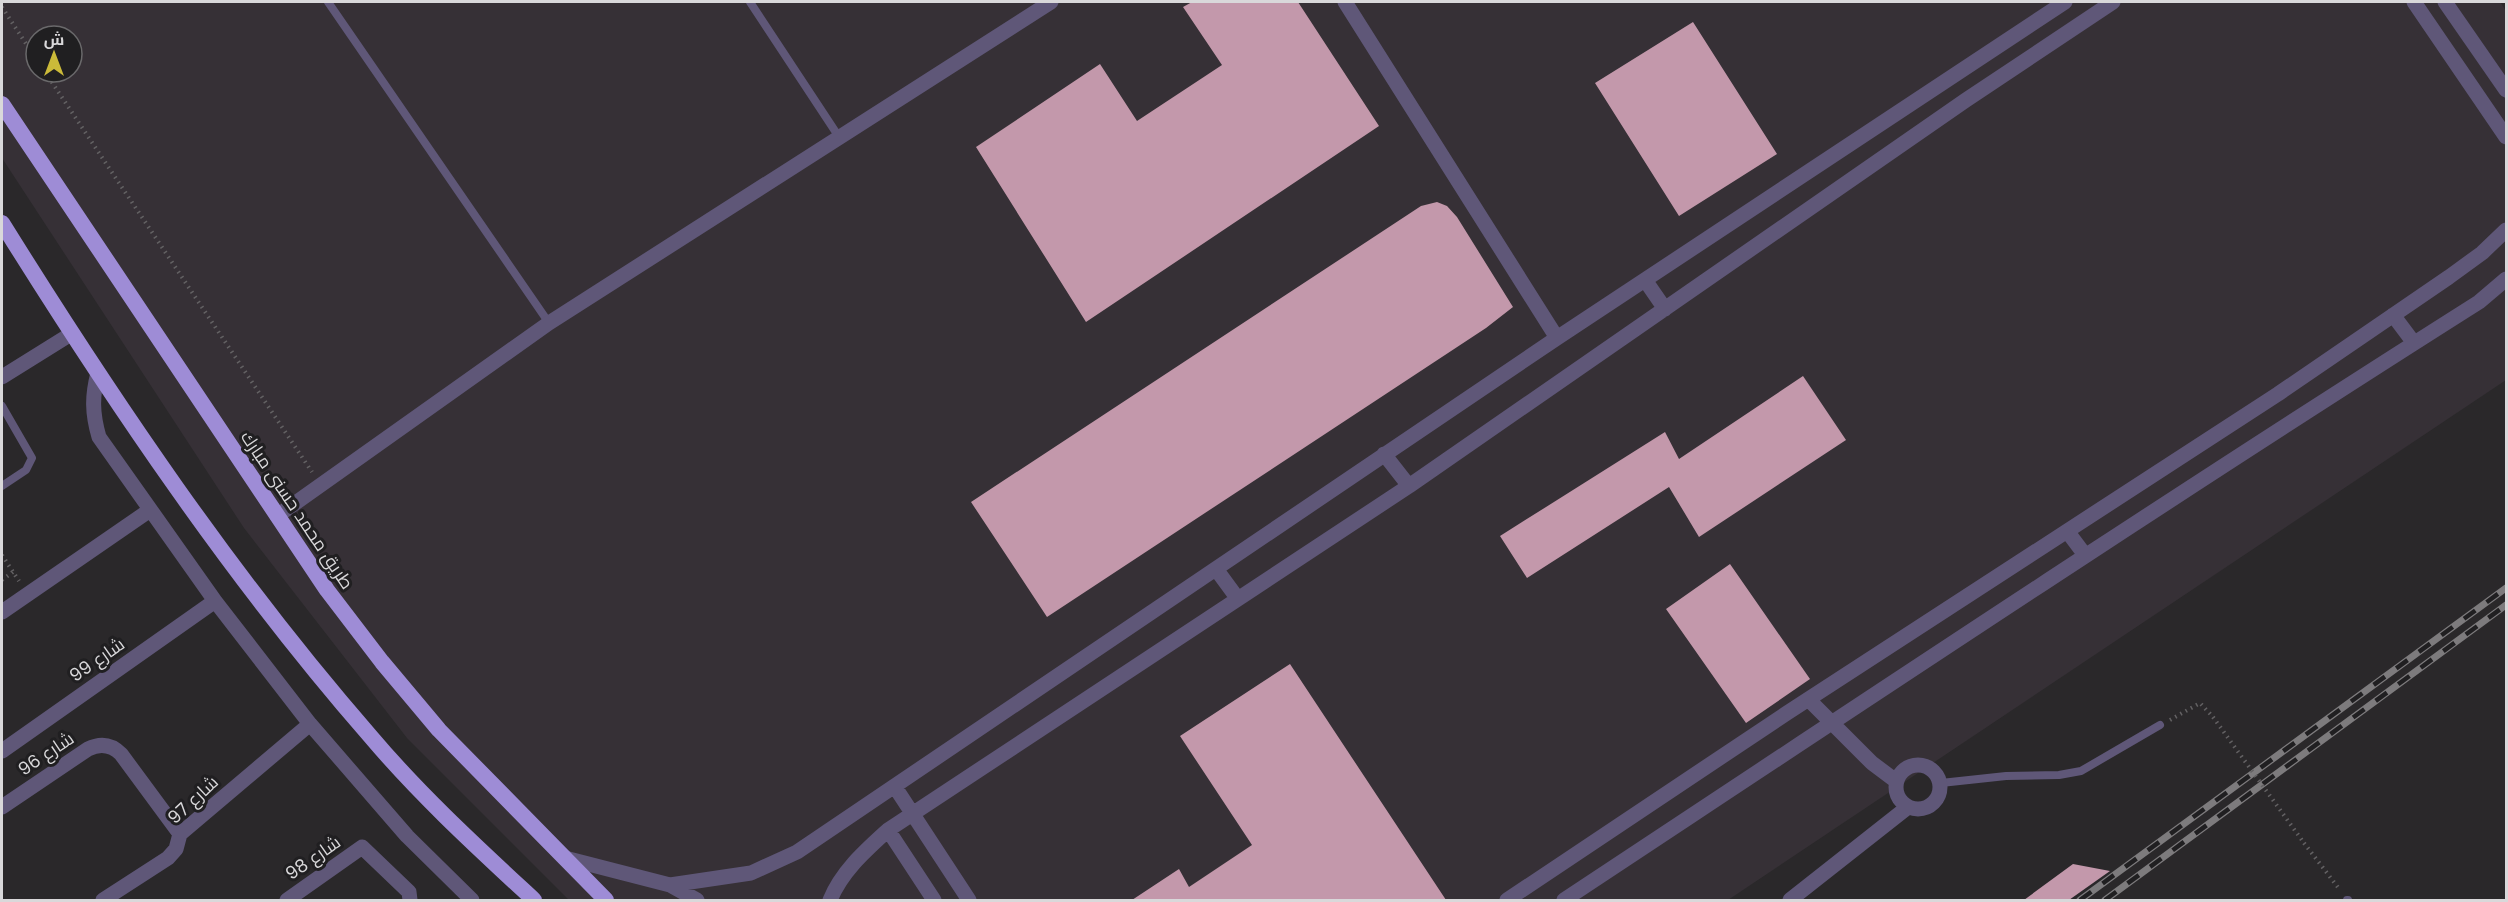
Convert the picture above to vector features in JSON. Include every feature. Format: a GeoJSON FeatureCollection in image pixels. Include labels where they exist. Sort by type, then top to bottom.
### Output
{"type":"FeatureCollection","features":[{"type":"Feature","properties":{"kind":"highway","name":"طريق محمد حسنى مبارك"},"geometry":{"type":"LineString","coordinates":[[2,104],[327,590],[382,662],[440,730],[606,900]]}},
{"type":"Feature","properties":{"kind":"highway"},"geometry":{"type":"LineString","coordinates":[[2,223],[71,334],[218,544],[292,644],[372,739],[458,829],[534,900]]}},
{"type":"Feature","properties":{"kind":"street"},"geometry":{"type":"LineString","coordinates":[[277,516],[549,323],[1051,2]]}},
{"type":"Feature","properties":{"kind":"street"},"geometry":{"type":"LineString","coordinates":[[1345,2],[1557,338]]}},
{"type":"Feature","properties":{"kind":"street"},"geometry":{"type":"LineString","coordinates":[[670,885],[751,873],[797,852],[1557,338],[2065,2]]}},
{"type":"Feature","properties":{"kind":"street"},"geometry":{"type":"LineString","coordinates":[[830,900],[844,875],[861,854],[912,813],[1409,486],[1966,100],[2113,2]]}},
{"type":"Feature","properties":{"kind":"street"},"geometry":{"type":"LineString","coordinates":[[2414,2],[2506,137]]}},
{"type":"Feature","properties":{"kind":"street"},"geometry":{"type":"LineString","coordinates":[[2445,2],[2506,90]]}},
{"type":"Feature","properties":{"kind":"street"},"geometry":{"type":"LineString","coordinates":[[2452,56],[2472,41]]}},
{"type":"Feature","properties":{"kind":"street"},"geometry":{"type":"LineString","coordinates":[[1507,900],[2278,394],[2466,265],[2506,230]]}},
{"type":"Feature","properties":{"kind":"street"},"geometry":{"type":"LineString","coordinates":[[1564,900],[2085,555],[2479,302],[2506,279]]}},
{"type":"Feature","properties":{"kind":"street"},"geometry":{"type":"LineString","coordinates":[[1645,280],[1665,309]]}},
{"type":"Feature","properties":{"kind":"street"},"geometry":{"type":"LineString","coordinates":[[2393,315],[2414,343]]}},
{"type":"Feature","properties":{"kind":"street"},"geometry":{"type":"LineString","coordinates":[[2,377],[71,334]]}},
{"type":"Feature","properties":{"kind":"street"},"geometry":{"type":"LineString","coordinates":[[98,373],[93,394],[93,416],[99,436],[214,601],[310,724],[407,836],[472,900]]}},
{"type":"Feature","properties":{"kind":"street"},"geometry":{"type":"LineString","coordinates":[[1384,454],[1409,486]]}},
{"type":"Feature","properties":{"kind":"street"},"geometry":{"type":"LineString","coordinates":[[2,612],[150,510]]}},
{"type":"Feature","properties":{"kind":"street"},"geometry":{"type":"LineString","coordinates":[[2067,531],[2085,555]]}},
{"type":"Feature","properties":{"kind":"street"},"geometry":{"type":"LineString","coordinates":[[1216,569],[1238,599]]}},
{"type":"Feature","properties":{"kind":"street","name":"شارع 99"},"geometry":{"type":"LineString","coordinates":[[2,751],[214,601]]}},
{"type":"Feature","properties":{"kind":"street"},"geometry":{"type":"LineString","coordinates":[[1809,700],[1872,763],[1896,781],[1898,796],[1908,807],[1915,809],[1929,807],[1939,797],[1941,783],[1933,771],[1921,765],[1908,767],[1896,781]]}},
{"type":"Feature","properties":{"kind":"street","name":"شارع 97"},"geometry":{"type":"LineString","coordinates":[[103,900],[168,858],[176,849],[180,834],[310,724]]}},
{"type":"Feature","properties":{"kind":"street","name":"شارع 96"},"geometry":{"type":"LineString","coordinates":[[3,803],[88,748],[102,745],[116,749],[121,754],[180,834]]}},
{"type":"Feature","properties":{"kind":"street"},"geometry":{"type":"LineString","coordinates":[[895,787],[969,900]]}},
{"type":"Feature","properties":{"kind":"street"},"geometry":{"type":"LineString","coordinates":[[1790,900],[1908,807]]}},
{"type":"Feature","properties":{"kind":"street"},"geometry":{"type":"LineString","coordinates":[[888,831],[934,900]]}},
{"type":"Feature","properties":{"kind":"street","name":"شارع 98"},"geometry":{"type":"LineString","coordinates":[[287,900],[362,847],[409,892],[410,900]]}},
{"type":"Feature","properties":{"kind":"street"},"geometry":{"type":"LineString","coordinates":[[565,858],[670,885],[697,900]]}},
{"type":"Feature","properties":{"kind":"lane"},"geometry":{"type":"LineString","coordinates":[[328,2],[549,323]]}},
{"type":"Feature","properties":{"kind":"lane"},"geometry":{"type":"LineString","coordinates":[[750,2],[839,136]]}},
{"type":"Feature","properties":{"kind":"lane"},"geometry":{"type":"LineString","coordinates":[[2,406],[32,458],[26,470],[2,486]]}},
{"type":"Feature","properties":{"kind":"lane"},"geometry":{"type":"LineString","coordinates":[[1941,783],[2006,776],[2059,775],[2081,771],[2160,725]]}},
{"type":"Feature","properties":{"kind":"path"},"geometry":{"type":"LineString","coordinates":[[2,7],[24,41]]}},
{"type":"Feature","properties":{"kind":"path"},"geometry":{"type":"LineString","coordinates":[[53,84],[321,485]]}},
{"type":"Feature","properties":{"kind":"path"},"geometry":{"type":"LineString","coordinates":[[2,555],[27,594]]}},
{"type":"Feature","properties":{"kind":"path"},"geometry":{"type":"LineString","coordinates":[[2,580],[13,573]]}},
{"type":"Feature","properties":{"kind":"path"},"geometry":{"type":"LineString","coordinates":[[2160,725],[2200,703],[2213,717],[2330,876]]}},
{"type":"Feature","properties":{"kind":"shaded area"},"geometry":{"type":"Polygon","coordinates":[[[2,2],[2500,2],[2506,11],[2506,380],[1728,900],[569,900],[407,738],[244,528],[2,158],[2,2]]]}},
{"type":"Feature","properties":{"kind":"building"},"geometry":{"type":"Polygon","coordinates":[[[1192,2],[1298,2],[1379,126],[1086,322],[976,147],[1100,64],[1137,121],[1222,65],[1183,7],[1192,2]]]}},
{"type":"Feature","properties":{"kind":"building"},"geometry":{"type":"Polygon","coordinates":[[[1693,22],[1777,154],[1679,216],[1595,83],[1693,22]]]}},
{"type":"Feature","properties":{"kind":"building"},"geometry":{"type":"Polygon","coordinates":[[[1437,202],[1447,206],[1457,217],[1513,307],[1486,328],[1047,617],[971,502],[1421,206],[1437,202]]]}},
{"type":"Feature","properties":{"kind":"building"},"geometry":{"type":"Polygon","coordinates":[[[1803,376],[1846,440],[1699,537],[1669,487],[1527,578],[1500,536],[1665,432],[1679,459],[1803,376]]]}},
{"type":"Feature","properties":{"kind":"building"},"geometry":{"type":"Polygon","coordinates":[[[1730,564],[1810,679],[1746,723],[1666,609],[1730,564]]]}},
{"type":"Feature","properties":{"kind":"building"},"geometry":{"type":"Polygon","coordinates":[[[1290,664],[1446,900],[1132,900],[1179,869],[1189,887],[1252,845],[1180,736],[1290,664]]]}},
{"type":"Feature","properties":{"kind":"building"},"geometry":{"type":"Polygon","coordinates":[[[2073,864],[2110,871],[2069,900],[2024,900],[2073,864]]]}},
{"type":"Feature","properties":{"kind":"railway"},"geometry":{"type":"LineString","coordinates":[[2080,900],[2506,588]]}},
{"type":"Feature","properties":{"kind":"railway"},"geometry":{"type":"LineString","coordinates":[[2105,900],[2506,605]]}}]}
